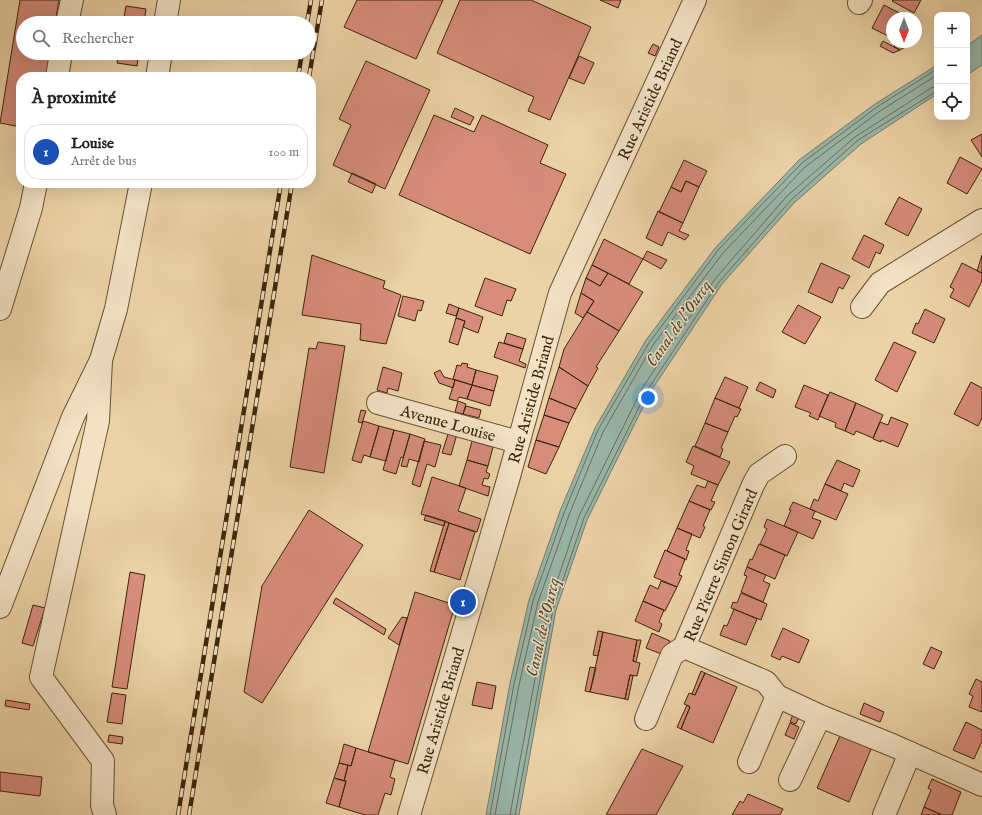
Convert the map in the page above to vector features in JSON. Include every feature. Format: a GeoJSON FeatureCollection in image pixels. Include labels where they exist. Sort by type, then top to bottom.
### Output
{"type":"FeatureCollection","features":[{"type":"Feature","properties":{"kind":"street"},"geometry":{"type":"LineString","coordinates":[[69,16],[72,0]]}},
{"type":"Feature","properties":{"kind":"street"},"geometry":{"type":"LineString","coordinates":[[166,16],[169,0]]}},
{"type":"Feature","properties":{"kind":"street","name":"Rue Aristide Briand"},"geometry":{"type":"LineString","coordinates":[[409,815],[508,480],[560,293],[695,0]]}},
{"type":"Feature","properties":{"kind":"street"},"geometry":{"type":"LineString","coordinates":[[58,72],[61,60]]}},
{"type":"Feature","properties":{"kind":"street"},"geometry":{"type":"LineString","coordinates":[[158,72],[160,60]]}},
{"type":"Feature","properties":{"kind":"street"},"geometry":{"type":"LineString","coordinates":[[1,304],[31,208],[35,188]]}},
{"type":"Feature","properties":{"kind":"street"},"geometry":{"type":"LineString","coordinates":[[0,607],[73,417],[101,360],[116,309],[140,188]]}},
{"type":"Feature","properties":{"kind":"street"},"geometry":{"type":"LineString","coordinates":[[862,307],[880,283],[982,220]]}},
{"type":"Feature","properties":{"kind":"street"},"geometry":{"type":"LineString","coordinates":[[101,360],[98,421],[41,677],[103,761],[102,805],[105,815]]}},
{"type":"Feature","properties":{"kind":"street","name":"Avenue Louise"},"geometry":{"type":"LineString","coordinates":[[378,403],[518,442]]}},
{"type":"Feature","properties":{"kind":"street","name":"Rue Pierre Simon Girard"},"geometry":{"type":"LineString","coordinates":[[785,456],[759,474],[753,485],[684,647],[766,682],[777,696],[820,716],[910,753],[982,785]]}},
{"type":"Feature","properties":{"kind":"street"},"geometry":{"type":"LineString","coordinates":[[646,719],[672,655],[684,647]]}},
{"type":"Feature","properties":{"kind":"street"},"geometry":{"type":"LineString","coordinates":[[749,762],[777,696]]}},
{"type":"Feature","properties":{"kind":"street"},"geometry":{"type":"LineString","coordinates":[[790,780],[820,716]]}},
{"type":"Feature","properties":{"kind":"street"},"geometry":{"type":"LineString","coordinates":[[884,815],[910,753]]}},
{"type":"Feature","properties":{"kind":"water"},"geometry":{"type":"Polygon","coordinates":[[[982,35],[982,65],[970,73],[970,48],[970,44],[982,35]]]}},
{"type":"Feature","properties":{"kind":"water","name":"Canal de l'Ourcq"},"geometry":{"type":"Polygon","coordinates":[[[934,67],[934,96],[861,144],[794,203],[722,284],[651,391],[587,520],[556,610],[519,815],[486,815],[510,683],[529,600],[560,511],[595,428],[646,340],[716,247],[799,160],[875,104],[934,67]]]}},
{"type":"Feature","properties":{"kind":"building"},"geometry":{"type":"Polygon","coordinates":[[[20,0],[59,0],[56,16],[17,16],[20,0]]]}},
{"type":"Feature","properties":{"kind":"building"},"geometry":{"type":"Polygon","coordinates":[[[357,0],[443,0],[416,59],[344,27],[357,0]]]}},
{"type":"Feature","properties":{"kind":"building"},"geometry":{"type":"Polygon","coordinates":[[[460,0],[531,0],[591,27],[550,120],[528,111],[534,97],[437,53],[460,0]]]}},
{"type":"Feature","properties":{"kind":"building"},"geometry":{"type":"Polygon","coordinates":[[[600,0],[621,0],[618,8],[600,0]]]}},
{"type":"Feature","properties":{"kind":"building"},"geometry":{"type":"Polygon","coordinates":[[[893,0],[921,0],[915,12],[892,1],[893,0]]]}},
{"type":"Feature","properties":{"kind":"building"},"geometry":{"type":"Polygon","coordinates":[[[884,5],[897,12],[886,12],[886,35],[872,28],[884,5]]]}},
{"type":"Feature","properties":{"kind":"building"},"geometry":{"type":"Polygon","coordinates":[[[126,6],[146,9],[145,16],[124,16],[126,6]]]}},
{"type":"Feature","properties":{"kind":"building"},"geometry":{"type":"Polygon","coordinates":[[[16,25],[16,60],[49,60],[47,72],[16,72],[16,126],[0,123],[16,25]]]}},
{"type":"Feature","properties":{"kind":"building"},"geometry":{"type":"Polygon","coordinates":[[[883,41],[886,43],[886,48],[896,48],[900,50],[893,53],[880,46],[883,41]]]}},
{"type":"Feature","properties":{"kind":"building"},"geometry":{"type":"Polygon","coordinates":[[[653,44],[659,47],[655,56],[648,53],[653,44]]]}},
{"type":"Feature","properties":{"kind":"building"},"geometry":{"type":"Polygon","coordinates":[[[579,56],[594,63],[584,84],[569,78],[579,56]]]}},
{"type":"Feature","properties":{"kind":"building"},"geometry":{"type":"Polygon","coordinates":[[[118,60],[138,60],[137,66],[117,63],[118,60]]]}},
{"type":"Feature","properties":{"kind":"building"},"geometry":{"type":"Polygon","coordinates":[[[366,61],[430,90],[385,189],[333,165],[351,125],[339,119],[366,61]]]}},
{"type":"Feature","properties":{"kind":"building"},"geometry":{"type":"Polygon","coordinates":[[[455,108],[474,117],[470,125],[451,117],[455,108]]]}},
{"type":"Feature","properties":{"kind":"building"},"geometry":{"type":"Polygon","coordinates":[[[434,115],[474,132],[482,115],[548,145],[540,163],[566,174],[530,254],[399,195],[434,115]]]}},
{"type":"Feature","properties":{"kind":"building"},"geometry":{"type":"Polygon","coordinates":[[[982,134],[982,157],[971,140],[982,134]]]}},
{"type":"Feature","properties":{"kind":"building"},"geometry":{"type":"Polygon","coordinates":[[[960,157],[982,169],[967,194],[947,183],[960,157]]]}},
{"type":"Feature","properties":{"kind":"building"},"geometry":{"type":"Polygon","coordinates":[[[684,160],[707,171],[699,187],[686,181],[681,192],[671,187],[684,160]]]}},
{"type":"Feature","properties":{"kind":"building"},"geometry":{"type":"Polygon","coordinates":[[[352,173],[376,184],[372,193],[348,182],[352,173]]]}},
{"type":"Feature","properties":{"kind":"building"},"geometry":{"type":"Polygon","coordinates":[[[686,181],[699,187],[683,223],[659,212],[671,187],[681,192],[686,181]]]}},
{"type":"Feature","properties":{"kind":"building"},"geometry":{"type":"Polygon","coordinates":[[[899,197],[922,209],[908,236],[885,224],[899,197]]]}},
{"type":"Feature","properties":{"kind":"building"},"geometry":{"type":"Polygon","coordinates":[[[658,211],[683,223],[679,231],[689,235],[685,240],[668,232],[662,246],[646,238],[658,211]]]}},
{"type":"Feature","properties":{"kind":"building"},"geometry":{"type":"Polygon","coordinates":[[[864,235],[884,245],[880,254],[876,252],[869,268],[852,259],[864,235]]]}},
{"type":"Feature","properties":{"kind":"building"},"geometry":{"type":"Polygon","coordinates":[[[604,239],[643,259],[629,284],[592,265],[604,239]]]}},
{"type":"Feature","properties":{"kind":"building"},"geometry":{"type":"Polygon","coordinates":[[[647,251],[667,260],[661,269],[643,259],[647,251]]]}},
{"type":"Feature","properties":{"kind":"building"},"geometry":{"type":"Polygon","coordinates":[[[312,255],[385,281],[383,288],[401,295],[386,344],[360,340],[361,324],[302,315],[312,255]]]}},
{"type":"Feature","properties":{"kind":"building"},"geometry":{"type":"Polygon","coordinates":[[[982,255],[982,273],[977,271],[982,255]]]}},
{"type":"Feature","properties":{"kind":"building"},"geometry":{"type":"Polygon","coordinates":[[[821,263],[850,276],[843,289],[839,287],[832,303],[808,292],[821,263]]]}},
{"type":"Feature","properties":{"kind":"building"},"geometry":{"type":"Polygon","coordinates":[[[962,263],[982,273],[982,281],[969,307],[950,297],[954,289],[950,287],[962,263]]]}},
{"type":"Feature","properties":{"kind":"building"},"geometry":{"type":"Polygon","coordinates":[[[592,265],[608,273],[600,286],[586,278],[592,265]]]}},
{"type":"Feature","properties":{"kind":"building"},"geometry":{"type":"Polygon","coordinates":[[[608,273],[643,292],[619,331],[587,312],[594,301],[581,293],[586,278],[600,286],[608,273]]]}},
{"type":"Feature","properties":{"kind":"building"},"geometry":{"type":"Polygon","coordinates":[[[485,278],[516,289],[511,301],[507,300],[502,316],[475,306],[485,278]]]}},
{"type":"Feature","properties":{"kind":"building"},"geometry":{"type":"Polygon","coordinates":[[[581,293],[594,301],[583,318],[575,313],[581,293]]]}},
{"type":"Feature","properties":{"kind":"building"},"geometry":{"type":"Polygon","coordinates":[[[403,296],[424,301],[421,311],[418,310],[415,321],[398,316],[403,296]]]}},
{"type":"Feature","properties":{"kind":"building"},"geometry":{"type":"Polygon","coordinates":[[[449,304],[459,308],[456,316],[446,313],[449,304]]]}},
{"type":"Feature","properties":{"kind":"building"},"geometry":{"type":"Polygon","coordinates":[[[798,305],[821,317],[805,344],[782,332],[798,305]]]}},
{"type":"Feature","properties":{"kind":"building"},"geometry":{"type":"Polygon","coordinates":[[[459,308],[483,317],[478,333],[463,327],[465,321],[456,318],[459,308]]]}},
{"type":"Feature","properties":{"kind":"building"},"geometry":{"type":"Polygon","coordinates":[[[925,309],[945,319],[934,343],[912,333],[916,323],[918,324],[925,309]]]}},
{"type":"Feature","properties":{"kind":"building"},"geometry":{"type":"Polygon","coordinates":[[[587,312],[619,331],[596,367],[598,368],[588,386],[559,367],[564,349],[587,312]]]}},
{"type":"Feature","properties":{"kind":"building"},"geometry":{"type":"Polygon","coordinates":[[[456,318],[465,321],[458,345],[449,342],[456,318]]]}},
{"type":"Feature","properties":{"kind":"building"},"geometry":{"type":"Polygon","coordinates":[[[507,333],[526,339],[523,349],[504,343],[507,333]]]}},
{"type":"Feature","properties":{"kind":"building"},"geometry":{"type":"Polygon","coordinates":[[[318,342],[345,346],[324,473],[290,467],[309,348],[316,349],[318,342]]]}},
{"type":"Feature","properties":{"kind":"building"},"geometry":{"type":"Polygon","coordinates":[[[499,342],[523,349],[519,361],[526,364],[525,368],[494,357],[499,342]]]}},
{"type":"Feature","properties":{"kind":"building"},"geometry":{"type":"Polygon","coordinates":[[[894,342],[916,352],[897,392],[875,380],[894,342]]]}},
{"type":"Feature","properties":{"kind":"building"},"geometry":{"type":"Polygon","coordinates":[[[462,363],[468,364],[467,367],[476,370],[472,385],[453,379],[457,365],[461,366],[462,363]]]}},
{"type":"Feature","properties":{"kind":"building"},"geometry":{"type":"Polygon","coordinates":[[[383,367],[402,373],[398,391],[388,388],[387,393],[377,390],[383,367]]]}},
{"type":"Feature","properties":{"kind":"building"},"geometry":{"type":"Polygon","coordinates":[[[559,367],[588,386],[576,409],[549,398],[559,367]]]}},
{"type":"Feature","properties":{"kind":"building"},"geometry":{"type":"Polygon","coordinates":[[[440,370],[444,377],[455,380],[453,388],[439,383],[434,373],[440,370]]]}},
{"type":"Feature","properties":{"kind":"building"},"geometry":{"type":"Polygon","coordinates":[[[476,370],[498,376],[494,391],[472,385],[476,370]]]}},
{"type":"Feature","properties":{"kind":"building"},"geometry":{"type":"Polygon","coordinates":[[[725,377],[748,387],[739,408],[715,398],[725,377]]]}},
{"type":"Feature","properties":{"kind":"building"},"geometry":{"type":"Polygon","coordinates":[[[455,380],[472,385],[467,399],[459,397],[457,401],[449,399],[455,380]]]}},
{"type":"Feature","properties":{"kind":"building"},"geometry":{"type":"Polygon","coordinates":[[[760,382],[776,390],[773,398],[756,390],[760,382]]]}},
{"type":"Feature","properties":{"kind":"building"},"geometry":{"type":"Polygon","coordinates":[[[971,382],[982,388],[982,418],[978,426],[954,414],[971,382]]]}},
{"type":"Feature","properties":{"kind":"building"},"geometry":{"type":"Polygon","coordinates":[[[472,385],[494,391],[490,406],[467,399],[472,385]]]}},
{"type":"Feature","properties":{"kind":"building"},"geometry":{"type":"Polygon","coordinates":[[[804,385],[828,395],[818,420],[809,416],[811,413],[795,407],[804,385]]]}},
{"type":"Feature","properties":{"kind":"building"},"geometry":{"type":"Polygon","coordinates":[[[830,392],[856,403],[845,431],[835,427],[836,423],[819,416],[830,392]]]}},
{"type":"Feature","properties":{"kind":"building"},"geometry":{"type":"Polygon","coordinates":[[[549,398],[576,409],[569,423],[544,415],[549,398]]]}},
{"type":"Feature","properties":{"kind":"building"},"geometry":{"type":"Polygon","coordinates":[[[715,398],[741,409],[737,417],[735,416],[728,432],[705,423],[715,398]]]}},
{"type":"Feature","properties":{"kind":"building"},"geometry":{"type":"Polygon","coordinates":[[[458,401],[466,404],[463,414],[455,412],[458,401]]]}},
{"type":"Feature","properties":{"kind":"building"},"geometry":{"type":"Polygon","coordinates":[[[856,403],[883,415],[873,438],[856,431],[854,435],[845,431],[856,403]]]}},
{"type":"Feature","properties":{"kind":"building"},"geometry":{"type":"Polygon","coordinates":[[[466,406],[481,410],[479,418],[463,414],[466,406]]]}},
{"type":"Feature","properties":{"kind":"building"},"geometry":{"type":"Polygon","coordinates":[[[361,410],[366,411],[362,423],[358,422],[361,410]]]}},
{"type":"Feature","properties":{"kind":"building"},"geometry":{"type":"Polygon","coordinates":[[[544,415],[569,423],[559,447],[536,440],[544,415]]]}},
{"type":"Feature","properties":{"kind":"building"},"geometry":{"type":"Polygon","coordinates":[[[891,417],[908,424],[898,447],[881,440],[881,442],[873,439],[880,422],[888,425],[891,417]]]}},
{"type":"Feature","properties":{"kind":"building"},"geometry":{"type":"Polygon","coordinates":[[[363,421],[379,426],[370,457],[364,455],[361,463],[352,460],[363,421]]]}},
{"type":"Feature","properties":{"kind":"building"},"geometry":{"type":"Polygon","coordinates":[[[705,423],[728,432],[721,448],[723,449],[720,457],[695,446],[705,423]]]}},
{"type":"Feature","properties":{"kind":"building"},"geometry":{"type":"Polygon","coordinates":[[[379,426],[394,430],[386,461],[370,457],[379,426]]]}},
{"type":"Feature","properties":{"kind":"building"},"geometry":{"type":"Polygon","coordinates":[[[394,430],[410,434],[403,458],[401,457],[396,474],[383,470],[394,430]]]}},
{"type":"Feature","properties":{"kind":"building"},"geometry":{"type":"Polygon","coordinates":[[[449,431],[457,434],[451,455],[442,453],[449,431]]]}},
{"type":"Feature","properties":{"kind":"building"},"geometry":{"type":"Polygon","coordinates":[[[410,434],[425,439],[419,462],[409,459],[407,467],[401,466],[410,434]]]}},
{"type":"Feature","properties":{"kind":"building"},"geometry":{"type":"Polygon","coordinates":[[[536,440],[559,447],[546,474],[528,467],[536,440]]]}},
{"type":"Feature","properties":{"kind":"building"},"geometry":{"type":"Polygon","coordinates":[[[424,441],[441,445],[435,467],[427,464],[420,487],[412,484],[424,441]]]}},
{"type":"Feature","properties":{"kind":"building"},"geometry":{"type":"Polygon","coordinates":[[[472,441],[493,447],[488,466],[467,460],[472,441]]]}},
{"type":"Feature","properties":{"kind":"building"},"geometry":{"type":"Polygon","coordinates":[[[693,446],[730,462],[718,485],[691,474],[694,466],[686,462],[693,446]]]}},
{"type":"Feature","properties":{"kind":"building"},"geometry":{"type":"Polygon","coordinates":[[[467,460],[488,466],[486,472],[490,474],[488,479],[484,478],[482,485],[490,487],[488,496],[459,486],[467,460]]]}},
{"type":"Feature","properties":{"kind":"building"},"geometry":{"type":"Polygon","coordinates":[[[837,460],[860,470],[853,487],[844,483],[841,491],[825,484],[837,460]]]}},
{"type":"Feature","properties":{"kind":"building"},"geometry":{"type":"Polygon","coordinates":[[[432,477],[466,488],[458,511],[481,519],[477,532],[421,514],[432,477]]]}},
{"type":"Feature","properties":{"kind":"building"},"geometry":{"type":"Polygon","coordinates":[[[708,481],[718,485],[711,501],[715,502],[711,510],[689,501],[697,485],[705,488],[708,481]]]}},
{"type":"Feature","properties":{"kind":"building"},"geometry":{"type":"Polygon","coordinates":[[[825,484],[848,494],[836,520],[810,509],[814,499],[818,501],[825,484]]]}},
{"type":"Feature","properties":{"kind":"building"},"geometry":{"type":"Polygon","coordinates":[[[689,501],[710,510],[703,526],[705,527],[700,538],[677,528],[689,501]]]}},
{"type":"Feature","properties":{"kind":"building"},"geometry":{"type":"Polygon","coordinates":[[[793,502],[815,511],[812,518],[821,521],[813,539],[784,526],[793,502]]]}},
{"type":"Feature","properties":{"kind":"building"},"geometry":{"type":"Polygon","coordinates":[[[309,510],[363,545],[262,703],[244,692],[262,586],[309,510]]]}},
{"type":"Feature","properties":{"kind":"building"},"geometry":{"type":"Polygon","coordinates":[[[426,515],[445,521],[444,526],[424,520],[426,515]]]}},
{"type":"Feature","properties":{"kind":"building"},"geometry":{"type":"Polygon","coordinates":[[[767,519],[798,532],[787,556],[760,544],[767,529],[764,527],[767,519]]]}},
{"type":"Feature","properties":{"kind":"building"},"geometry":{"type":"Polygon","coordinates":[[[445,521],[449,523],[434,572],[430,571],[445,521]]]}},
{"type":"Feature","properties":{"kind":"building"},"geometry":{"type":"Polygon","coordinates":[[[449,523],[475,532],[460,580],[434,572],[449,523]]]}},
{"type":"Feature","properties":{"kind":"building"},"geometry":{"type":"Polygon","coordinates":[[[677,528],[692,534],[686,550],[689,551],[686,560],[667,551],[677,528]]]}},
{"type":"Feature","properties":{"kind":"building"},"geometry":{"type":"Polygon","coordinates":[[[759,544],[785,555],[775,579],[747,567],[759,544]]]}},
{"type":"Feature","properties":{"kind":"building"},"geometry":{"type":"Polygon","coordinates":[[[665,550],[685,559],[679,575],[682,576],[677,587],[654,577],[665,550]]]}},
{"type":"Feature","properties":{"kind":"building"},"geometry":{"type":"Polygon","coordinates":[[[747,567],[766,575],[763,581],[770,584],[763,602],[741,592],[747,576],[744,575],[747,567]]]}},
{"type":"Feature","properties":{"kind":"building"},"geometry":{"type":"Polygon","coordinates":[[[130,572],[145,575],[127,689],[112,687],[130,572]]]}},
{"type":"Feature","properties":{"kind":"building"},"geometry":{"type":"Polygon","coordinates":[[[661,581],[677,587],[665,611],[643,601],[650,585],[658,589],[661,581]]]}},
{"type":"Feature","properties":{"kind":"building"},"geometry":{"type":"Polygon","coordinates":[[[415,592],[455,605],[408,764],[368,752],[415,592]]]}},
{"type":"Feature","properties":{"kind":"building"},"geometry":{"type":"Polygon","coordinates":[[[741,593],[767,604],[761,620],[731,608],[733,602],[737,603],[741,593]]]}},
{"type":"Feature","properties":{"kind":"building"},"geometry":{"type":"Polygon","coordinates":[[[336,598],[386,629],[384,635],[333,603],[336,598]]]}},
{"type":"Feature","properties":{"kind":"building"},"geometry":{"type":"Polygon","coordinates":[[[643,601],[664,610],[659,622],[662,624],[659,632],[635,621],[643,601]]]}},
{"type":"Feature","properties":{"kind":"building"},"geometry":{"type":"Polygon","coordinates":[[[33,605],[45,608],[33,646],[22,643],[33,605]]]}},
{"type":"Feature","properties":{"kind":"building"},"geometry":{"type":"Polygon","coordinates":[[[734,609],[757,619],[746,645],[720,635],[724,625],[727,626],[734,609]]]}},
{"type":"Feature","properties":{"kind":"building"},"geometry":{"type":"Polygon","coordinates":[[[402,617],[407,618],[399,645],[388,638],[402,617]]]}},
{"type":"Feature","properties":{"kind":"building"},"geometry":{"type":"Polygon","coordinates":[[[783,628],[809,640],[799,663],[782,656],[780,660],[771,656],[783,628]]]}},
{"type":"Feature","properties":{"kind":"building"},"geometry":{"type":"Polygon","coordinates":[[[598,631],[603,632],[598,656],[593,655],[598,631]]]}},
{"type":"Feature","properties":{"kind":"building"},"geometry":{"type":"Polygon","coordinates":[[[603,632],[637,640],[633,661],[640,663],[637,676],[630,675],[625,699],[590,692],[603,632]]]}},
{"type":"Feature","properties":{"kind":"building"},"geometry":{"type":"Polygon","coordinates":[[[652,633],[670,641],[664,655],[646,648],[652,633]]]}},
{"type":"Feature","properties":{"kind":"building"},"geometry":{"type":"Polygon","coordinates":[[[637,640],[641,640],[636,662],[633,661],[637,640]]]}},
{"type":"Feature","properties":{"kind":"building"},"geometry":{"type":"Polygon","coordinates":[[[931,647],[942,652],[934,669],[923,664],[931,647]]]}},
{"type":"Feature","properties":{"kind":"building"},"geometry":{"type":"Polygon","coordinates":[[[590,667],[596,668],[590,692],[585,691],[590,667]]]}},
{"type":"Feature","properties":{"kind":"building"},"geometry":{"type":"Polygon","coordinates":[[[701,671],[705,673],[695,695],[692,694],[701,671]]]}},
{"type":"Feature","properties":{"kind":"building"},"geometry":{"type":"Polygon","coordinates":[[[705,673],[737,687],[713,743],[681,729],[690,707],[684,704],[689,693],[695,695],[705,673]]]}},
{"type":"Feature","properties":{"kind":"building"},"geometry":{"type":"Polygon","coordinates":[[[630,675],[633,676],[628,700],[625,699],[630,675]]]}},
{"type":"Feature","properties":{"kind":"building"},"geometry":{"type":"Polygon","coordinates":[[[976,679],[982,682],[982,712],[969,707],[973,696],[969,694],[976,679]]]}},
{"type":"Feature","properties":{"kind":"building"},"geometry":{"type":"Polygon","coordinates":[[[477,682],[496,686],[492,709],[472,705],[477,682]]]}},
{"type":"Feature","properties":{"kind":"building"},"geometry":{"type":"Polygon","coordinates":[[[112,693],[126,695],[122,724],[107,722],[112,693]]]}},
{"type":"Feature","properties":{"kind":"building"},"geometry":{"type":"Polygon","coordinates":[[[6,700],[30,704],[29,710],[5,706],[6,700]]]}},
{"type":"Feature","properties":{"kind":"building"},"geometry":{"type":"Polygon","coordinates":[[[864,703],[884,712],[880,722],[860,714],[864,703]]]}},
{"type":"Feature","properties":{"kind":"building"},"geometry":{"type":"Polygon","coordinates":[[[687,705],[690,707],[681,729],[677,727],[687,705]]]}},
{"type":"Feature","properties":{"kind":"building"},"geometry":{"type":"Polygon","coordinates":[[[794,712],[800,714],[796,724],[790,722],[794,712]]]}},
{"type":"Feature","properties":{"kind":"building"},"geometry":{"type":"Polygon","coordinates":[[[966,722],[982,730],[982,741],[974,759],[953,750],[966,722]]]}},
{"type":"Feature","properties":{"kind":"building"},"geometry":{"type":"Polygon","coordinates":[[[790,723],[799,727],[794,739],[785,735],[790,723]]]}},
{"type":"Feature","properties":{"kind":"building"},"geometry":{"type":"Polygon","coordinates":[[[843,729],[874,742],[849,802],[817,788],[843,729]]]}},
{"type":"Feature","properties":{"kind":"building"},"geometry":{"type":"Polygon","coordinates":[[[109,735],[123,737],[122,744],[108,742],[109,735]]]}},
{"type":"Feature","properties":{"kind":"building"},"geometry":{"type":"Polygon","coordinates":[[[344,744],[356,748],[351,766],[339,763],[344,744]]]}},
{"type":"Feature","properties":{"kind":"building"},"geometry":{"type":"Polygon","coordinates":[[[356,748],[395,760],[390,777],[395,779],[391,795],[385,793],[378,815],[365,815],[339,807],[346,781],[344,781],[348,765],[351,766],[356,748]]]}},
{"type":"Feature","properties":{"kind":"building"},"geometry":{"type":"Polygon","coordinates":[[[642,749],[683,766],[656,815],[606,815],[642,749]]]}},
{"type":"Feature","properties":{"kind":"building"},"geometry":{"type":"Polygon","coordinates":[[[339,763],[348,765],[344,781],[334,778],[339,763]]]}},
{"type":"Feature","properties":{"kind":"building"},"geometry":{"type":"Polygon","coordinates":[[[0,772],[42,777],[40,796],[0,791],[0,772]]]}},
{"type":"Feature","properties":{"kind":"building"},"geometry":{"type":"Polygon","coordinates":[[[334,778],[346,781],[339,807],[326,803],[334,778]]]}},
{"type":"Feature","properties":{"kind":"building"},"geometry":{"type":"Polygon","coordinates":[[[932,779],[961,792],[952,815],[942,815],[924,807],[931,790],[928,788],[932,779]]]}},
{"type":"Feature","properties":{"kind":"building"},"geometry":{"type":"Polygon","coordinates":[[[748,794],[783,809],[780,815],[732,815],[740,801],[743,803],[748,794]]]}},
{"type":"Feature","properties":{"kind":"building"},"geometry":{"type":"Polygon","coordinates":[[[924,807],[942,815],[921,815],[924,807]]]}},
{"type":"Feature","properties":{"kind":"railway"},"geometry":{"type":"LineString","coordinates":[[308,16],[311,0]]}},
{"type":"Feature","properties":{"kind":"railway"},"geometry":{"type":"LineString","coordinates":[[316,36],[322,0]]}},
{"type":"Feature","properties":{"kind":"railway"},"geometry":{"type":"LineString","coordinates":[[299,72],[301,60]]}},
{"type":"Feature","properties":{"kind":"railway"},"geometry":{"type":"LineString","coordinates":[[310,72],[312,60]]}},
{"type":"Feature","properties":{"kind":"railway"},"geometry":{"type":"LineString","coordinates":[[178,815],[280,188]]}},
{"type":"Feature","properties":{"kind":"railway"},"geometry":{"type":"LineString","coordinates":[[189,815],[291,188]]}},
{"type":"Feature","properties":{"kind":"place","name":"Louise"},"geometry":{"type":"Point","coordinates":[463,602]}}]}
